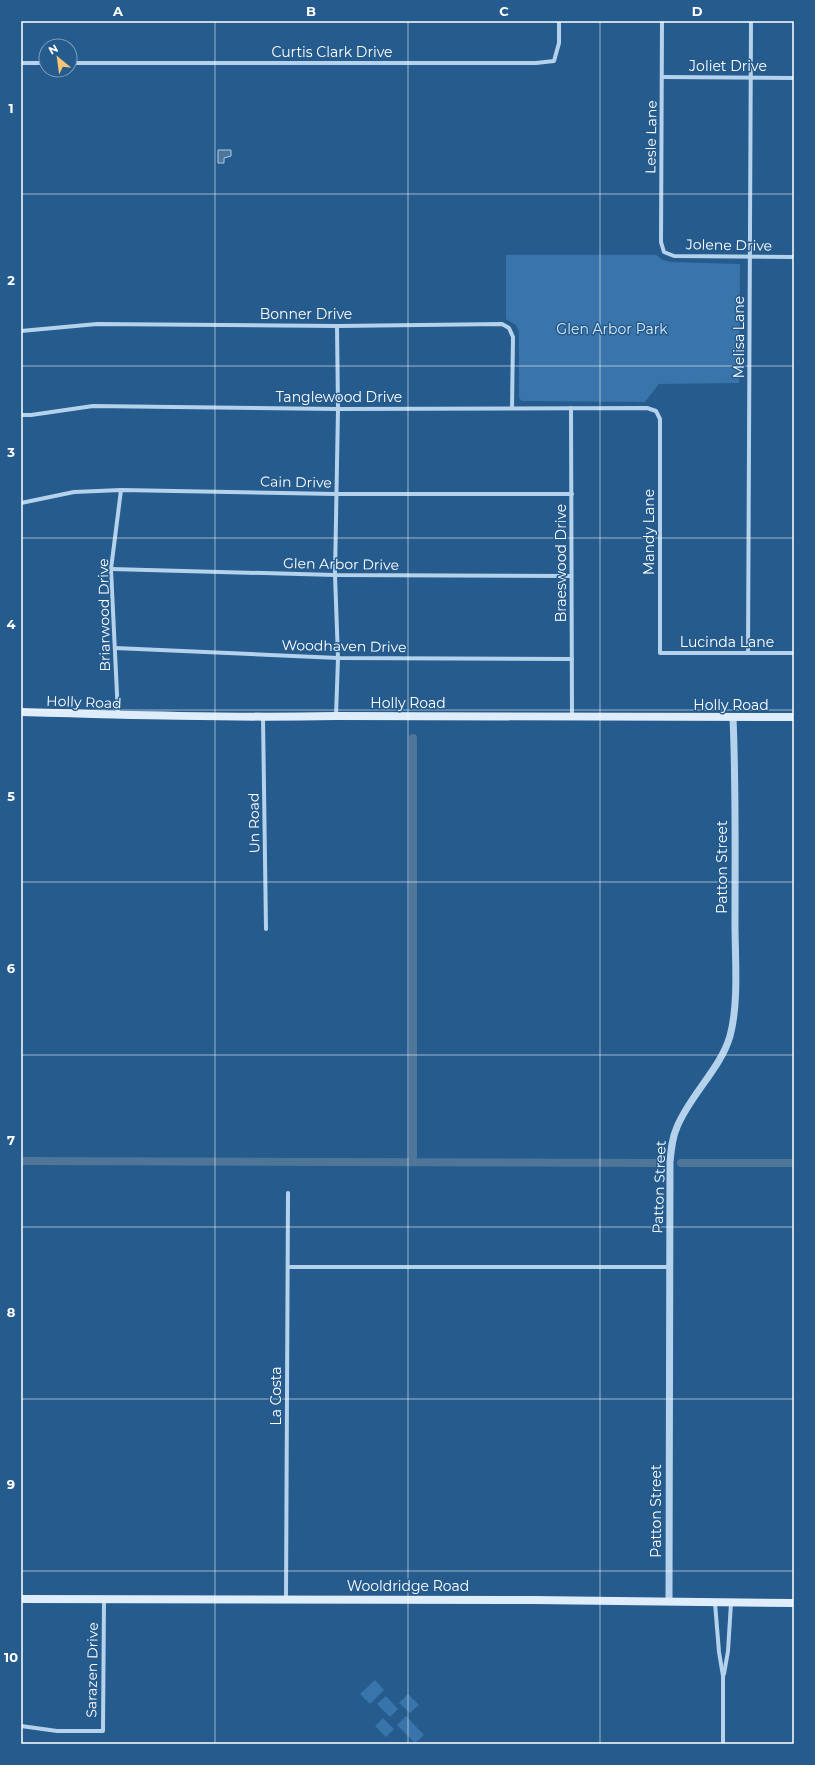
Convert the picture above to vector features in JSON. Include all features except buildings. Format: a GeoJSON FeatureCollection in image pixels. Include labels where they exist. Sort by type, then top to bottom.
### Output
{"type":"FeatureCollection","features":[{"type":"Feature","properties":{"kind":"main road","name":"Holly Road"},"geometry":{"type":"LineString","coordinates":[[21,712],[118,716],[263,717],[794,717]]}},
{"type":"Feature","properties":{"kind":"main road","name":"Wooldridge Road"},"geometry":{"type":"LineString","coordinates":[[21,1599],[669,1601],[794,1604]]}},
{"type":"Feature","properties":{"kind":"street","name":"Curtis Clark Drive"},"geometry":{"type":"LineString","coordinates":[[78,64],[536,63],[554,60],[559,43],[559,21]]}},
{"type":"Feature","properties":{"kind":"street","name":"Lesle Lane"},"geometry":{"type":"LineString","coordinates":[[662,21],[663,77],[661,242],[664,252]]}},
{"type":"Feature","properties":{"kind":"street","name":"Melisa Lane"},"geometry":{"type":"LineString","coordinates":[[748,653],[751,21]]}},
{"type":"Feature","properties":{"kind":"street"},"geometry":{"type":"LineString","coordinates":[[21,63],[38,63]]}},
{"type":"Feature","properties":{"kind":"street","name":"Joliet Drive"},"geometry":{"type":"LineString","coordinates":[[663,77],[794,78]]}},
{"type":"Feature","properties":{"kind":"street","name":"Jolene Drive"},"geometry":{"type":"LineString","coordinates":[[664,252],[674,256],[794,257]]}},
{"type":"Feature","properties":{"kind":"street","name":"Bonner Drive"},"geometry":{"type":"LineString","coordinates":[[21,331],[97,324],[337,326],[502,324],[509,328],[513,337],[512,408]]}},
{"type":"Feature","properties":{"kind":"street"},"geometry":{"type":"LineString","coordinates":[[336,716],[338,658],[335,575],[338,409],[337,326]]}},
{"type":"Feature","properties":{"kind":"street","name":"Tanglewood Drive"},"geometry":{"type":"LineString","coordinates":[[21,415],[31,416],[94,406],[338,409],[647,408],[656,411]]}},
{"type":"Feature","properties":{"kind":"street","name":"Braeswood Drive"},"geometry":{"type":"LineString","coordinates":[[571,408],[572,717]]}},
{"type":"Feature","properties":{"kind":"street","name":"Mandy Lane"},"geometry":{"type":"LineString","coordinates":[[656,411],[660,419],[660,653]]}},
{"type":"Feature","properties":{"kind":"street","name":"Cain Drive"},"geometry":{"type":"LineString","coordinates":[[21,503],[74,492],[121,490],[336,494],[572,494]]}},
{"type":"Feature","properties":{"kind":"street","name":"Briarwood Drive"},"geometry":{"type":"LineString","coordinates":[[118,716],[111,569],[121,490]]}},
{"type":"Feature","properties":{"kind":"street","name":"Glen Arbor Drive"},"geometry":{"type":"LineString","coordinates":[[111,569],[335,575],[571,576]]}},
{"type":"Feature","properties":{"kind":"street","name":"Woodhaven Drive"},"geometry":{"type":"LineString","coordinates":[[115,648],[338,658],[572,659]]}},
{"type":"Feature","properties":{"kind":"street","name":"Lucinda Lane"},"geometry":{"type":"LineString","coordinates":[[660,653],[794,654]]}},
{"type":"Feature","properties":{"kind":"street","name":"Un Road"},"geometry":{"type":"LineString","coordinates":[[263,717],[266,929]]}},
{"type":"Feature","properties":{"kind":"street","name":"Patton Street"},"geometry":{"type":"LineString","coordinates":[[669,1601],[670,1162],[673,1135],[683,1114],[727,1045],[734,1018],[735,835],[733,718]]}},
{"type":"Feature","properties":{"kind":"street","name":"La Costa"},"geometry":{"type":"LineString","coordinates":[[286,1599],[288,1193]]}},
{"type":"Feature","properties":{"kind":"street"},"geometry":{"type":"LineString","coordinates":[[288,1267],[670,1267]]}},
{"type":"Feature","properties":{"kind":"street","name":"Sarazen Drive"},"geometry":{"type":"LineString","coordinates":[[21,1726],[57,1731],[103,1731],[104,1599]]}},
{"type":"Feature","properties":{"kind":"street"},"geometry":{"type":"LineString","coordinates":[[714,1603],[723,1676],[723,1744]]}},
{"type":"Feature","properties":{"kind":"street"},"geometry":{"type":"LineString","coordinates":[[723,1676],[728,1651],[732,1603]]}},
{"type":"Feature","properties":{"kind":"green space","name":"Glen Arbor Park"},"geometry":{"type":"Polygon","coordinates":[[[506,255],[656,255],[663,260],[671,262],[740,264],[739,383],[659,384],[645,402],[522,401],[519,398],[519,331],[516,325],[506,319],[506,255]]]}},
{"type":"Feature","properties":{"kind":"green space"},"geometry":{"type":"Polygon","coordinates":[[[375,1680],[384,1690],[370,1704],[360,1694],[375,1680]]]}},
{"type":"Feature","properties":{"kind":"green space"},"geometry":{"type":"Polygon","coordinates":[[[408,1694],[419,1705],[410,1713],[399,1703],[408,1694]]]}},
{"type":"Feature","properties":{"kind":"green space"},"geometry":{"type":"Polygon","coordinates":[[[386,1696],[398,1709],[390,1717],[377,1704],[386,1696]]]}},
{"type":"Feature","properties":{"kind":"green space"},"geometry":{"type":"Polygon","coordinates":[[[406,1716],[424,1735],[415,1743],[397,1725],[406,1716]]]}},
{"type":"Feature","properties":{"kind":"green space"},"geometry":{"type":"Polygon","coordinates":[[[383,1718],[394,1729],[386,1737],[375,1726],[383,1718]]]}},
{"type":"Feature","properties":{"kind":"shaded area"},"geometry":{"type":"Polygon","coordinates":[[[218,150],[231,150],[231,156],[224,158],[224,163],[218,163],[218,150]]]}},
{"type":"Feature","properties":{"kind":"waterway"},"geometry":{"type":"LineString","coordinates":[[413,738],[413,1162]]}},
{"type":"Feature","properties":{"kind":"waterway"},"geometry":{"type":"LineString","coordinates":[[24,1161],[658,1163]]}},
{"type":"Feature","properties":{"kind":"waterway"},"geometry":{"type":"LineString","coordinates":[[681,1163],[794,1163]]}}]}
